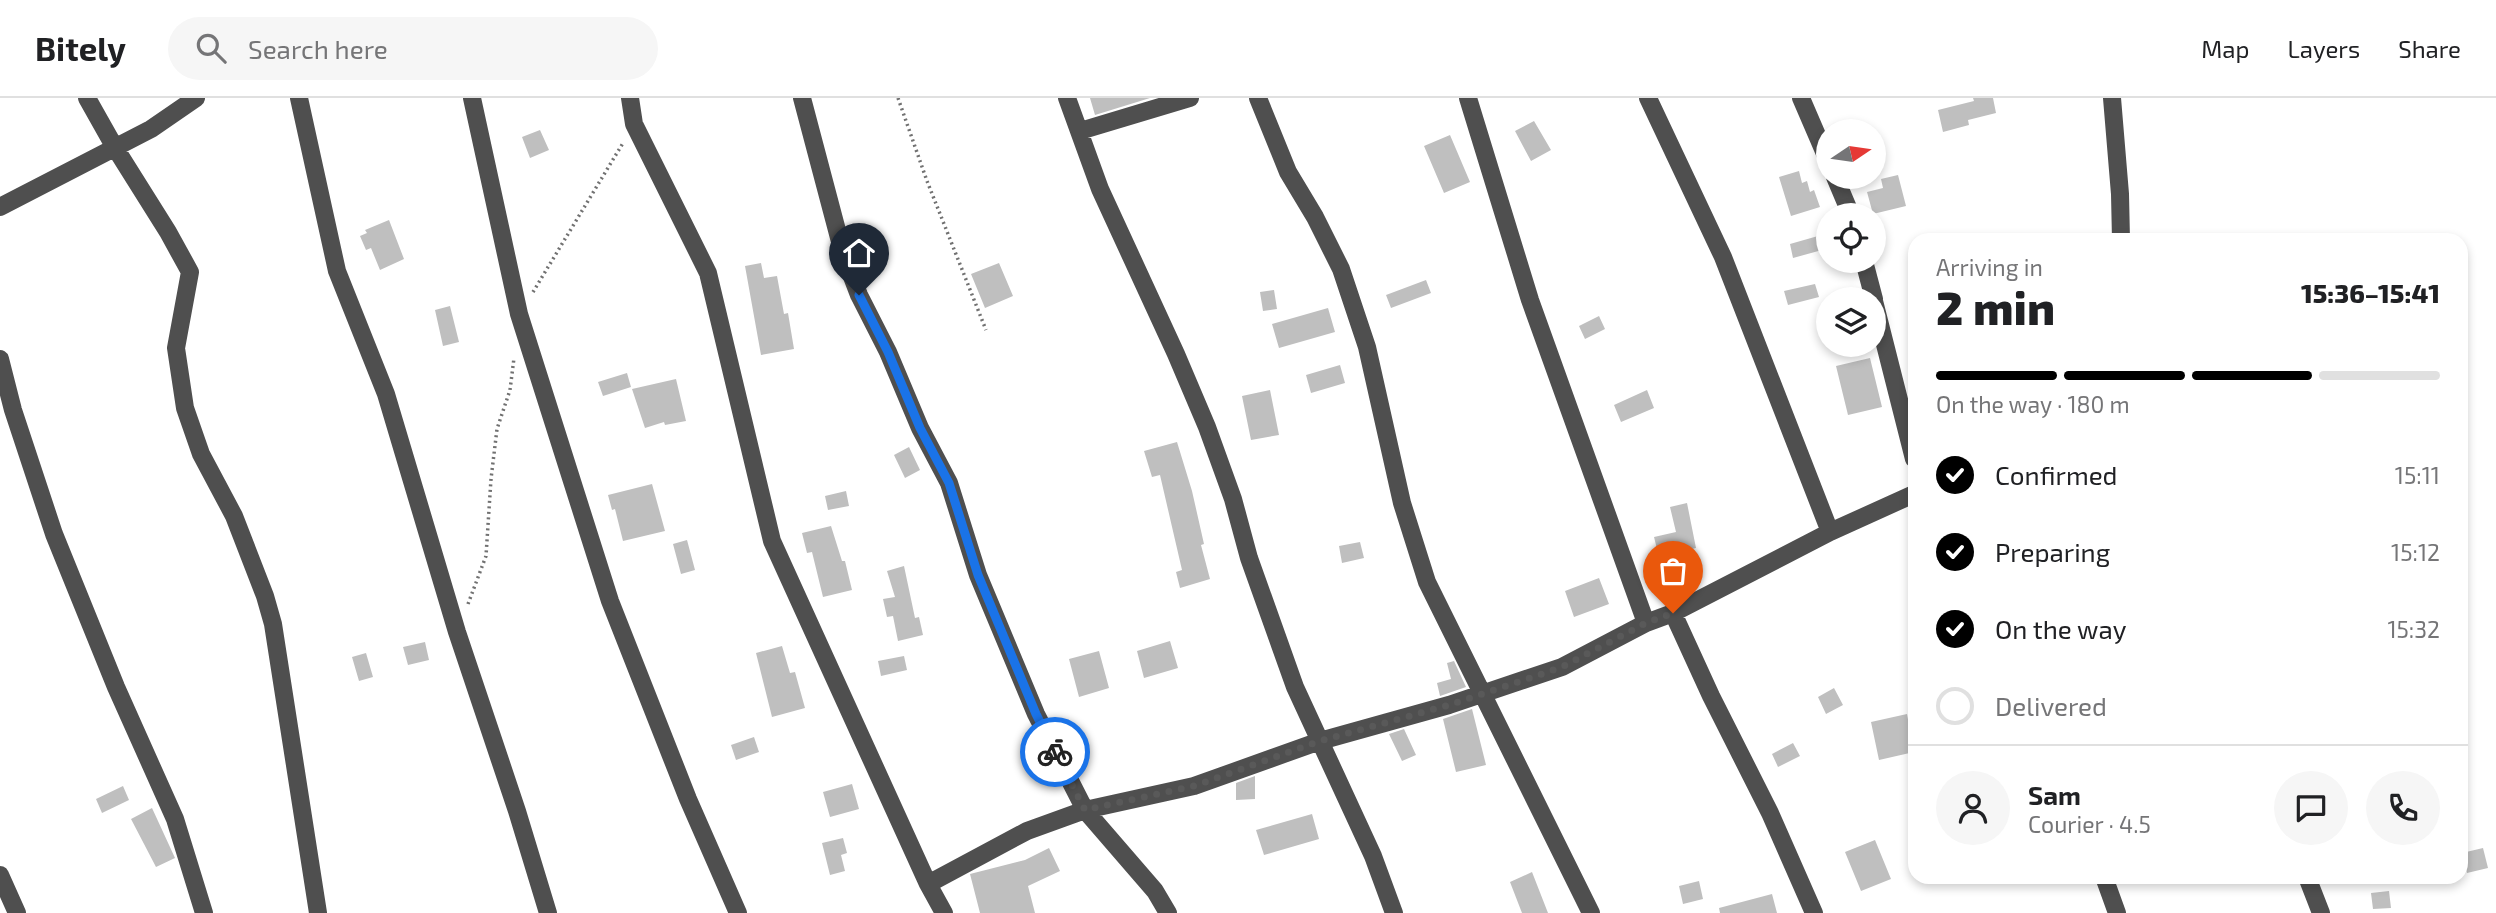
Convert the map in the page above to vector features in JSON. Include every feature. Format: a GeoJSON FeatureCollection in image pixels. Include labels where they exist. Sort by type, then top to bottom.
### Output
{"type":"FeatureCollection","features":[{"type":"Feature","properties":{"kind":"street"},"geometry":{"type":"LineString","coordinates":[[87,98],[190,272],[176,348],[185,408],[201,454],[234,516],[273,624],[318,913]]}},
{"type":"Feature","properties":{"kind":"street"},"geometry":{"type":"LineString","coordinates":[[0,207],[151,129],[197,98]]}},
{"type":"Feature","properties":{"kind":"street"},"geometry":{"type":"LineString","coordinates":[[299,98],[337,271],[386,394],[457,632],[548,913]]}},
{"type":"Feature","properties":{"kind":"street"},"geometry":{"type":"LineString","coordinates":[[472,98],[519,314],[610,601],[688,799],[738,913]]}},
{"type":"Feature","properties":{"kind":"street"},"geometry":{"type":"LineString","coordinates":[[630,98],[634,124],[708,273],[772,541],[928,884],[944,913]]}},
{"type":"Feature","properties":{"kind":"street"},"geometry":{"type":"LineString","coordinates":[[802,98],[843,253],[859,295],[888,352],[920,428],[949,483],[983,588],[1036,714],[1085,810],[1155,891],[1168,913]]}},
{"type":"Feature","properties":{"kind":"street"},"geometry":{"type":"LineString","coordinates":[[1067,98],[1100,189],[1207,427],[1233,499],[1248,558],[1295,687],[1373,856],[1394,913]]}},
{"type":"Feature","properties":{"kind":"street"},"geometry":{"type":"LineString","coordinates":[[1080,131],[1190,98]]}},
{"type":"Feature","properties":{"kind":"street"},"geometry":{"type":"LineString","coordinates":[[1258,98],[1287,172],[1341,269],[1367,346],[1402,503],[1427,582],[1591,913]]}},
{"type":"Feature","properties":{"kind":"street"},"geometry":{"type":"LineString","coordinates":[[1468,98],[1530,300],[1646,623]]}},
{"type":"Feature","properties":{"kind":"street"},"geometry":{"type":"LineString","coordinates":[[1648,98],[1723,257],[1830,532]]}},
{"type":"Feature","properties":{"kind":"street"},"geometry":{"type":"LineString","coordinates":[[1801,98],[1816,133]]}},
{"type":"Feature","properties":{"kind":"street"},"geometry":{"type":"LineString","coordinates":[[2112,98],[2121,233]]}},
{"type":"Feature","properties":{"kind":"street"},"geometry":{"type":"LineString","coordinates":[[1886,348],[1908,435]]}},
{"type":"Feature","properties":{"kind":"street"},"geometry":{"type":"LineString","coordinates":[[0,359],[13,410],[54,534],[116,687],[175,819],[204,913]]}},
{"type":"Feature","properties":{"kind":"street"},"geometry":{"type":"LineString","coordinates":[[928,884],[1027,831],[1085,810],[1194,786],[1320,741],[1562,667],[1830,532],[1908,497]]}},
{"type":"Feature","properties":{"kind":"street"},"geometry":{"type":"LineString","coordinates":[[1673,613],[1770,813],[1814,913]]}},
{"type":"Feature","properties":{"kind":"street"},"geometry":{"type":"LineString","coordinates":[[0,875],[17,913]]}},
{"type":"Feature","properties":{"kind":"street"},"geometry":{"type":"LineString","coordinates":[[2107,884],[2117,913]]}},
{"type":"Feature","properties":{"kind":"street"},"geometry":{"type":"LineString","coordinates":[[2310,884],[2321,913]]}},
{"type":"Feature","properties":{"kind":"path"},"geometry":{"type":"LineString","coordinates":[[898,98],[927,181],[986,330]]}},
{"type":"Feature","properties":{"kind":"building"},"geometry":{"type":"Polygon","coordinates":[[[1090,98],[1150,98],[1095,115],[1090,98]]]}},
{"type":"Feature","properties":{"kind":"building"},"geometry":{"type":"Polygon","coordinates":[[[1973,98],[1993,98],[1996,113],[1968,120],[1969,125],[1943,132],[1938,110],[1974,101],[1973,98]]]}},
{"type":"Feature","properties":{"kind":"building"},"geometry":{"type":"Polygon","coordinates":[[[1534,121],[1551,150],[1531,161],[1515,131],[1534,121]]]}},
{"type":"Feature","properties":{"kind":"building"},"geometry":{"type":"Polygon","coordinates":[[[540,130],[549,150],[530,158],[522,137],[540,130]]]}},
{"type":"Feature","properties":{"kind":"building"},"geometry":{"type":"Polygon","coordinates":[[[1450,135],[1470,182],[1444,193],[1424,146],[1450,135]]]}},
{"type":"Feature","properties":{"kind":"building"},"geometry":{"type":"Polygon","coordinates":[[[1799,171],[1802,183],[1807,181],[1810,192],[1814,190],[1819,203],[1816,203],[1816,208],[1791,216],[1779,177],[1799,171]]]}},
{"type":"Feature","properties":{"kind":"building"},"geometry":{"type":"Polygon","coordinates":[[[1898,175],[1906,206],[1886,211],[1886,203],[1870,203],[1867,192],[1886,189],[1886,178],[1898,175]]]}},
{"type":"Feature","properties":{"kind":"building"},"geometry":{"type":"Polygon","coordinates":[[[389,220],[404,259],[380,270],[371,248],[366,250],[360,236],[367,233],[365,230],[389,220]]]}},
{"type":"Feature","properties":{"kind":"building"},"geometry":{"type":"Polygon","coordinates":[[[1816,237],[1816,252],[1793,258],[1790,244],[1816,237]]]}},
{"type":"Feature","properties":{"kind":"building"},"geometry":{"type":"Polygon","coordinates":[[[761,263],[764,278],[777,276],[784,314],[788,313],[794,349],[761,355],[745,266],[761,263]]]}},
{"type":"Feature","properties":{"kind":"building"},"geometry":{"type":"Polygon","coordinates":[[[999,263],[1013,296],[985,308],[971,274],[999,263]]]}},
{"type":"Feature","properties":{"kind":"building"},"geometry":{"type":"Polygon","coordinates":[[[1426,280],[1431,293],[1391,308],[1386,295],[1426,280]]]}},
{"type":"Feature","properties":{"kind":"building"},"geometry":{"type":"Polygon","coordinates":[[[1815,284],[1816,298],[1788,305],[1784,291],[1815,284]]]}},
{"type":"Feature","properties":{"kind":"building"},"geometry":{"type":"Polygon","coordinates":[[[1274,290],[1277,309],[1263,311],[1260,292],[1274,290]]]}},
{"type":"Feature","properties":{"kind":"building"},"geometry":{"type":"Polygon","coordinates":[[[450,306],[459,342],[443,346],[435,310],[450,306]]]}},
{"type":"Feature","properties":{"kind":"building"},"geometry":{"type":"Polygon","coordinates":[[[1328,308],[1335,332],[1279,348],[1272,324],[1328,308]]]}},
{"type":"Feature","properties":{"kind":"building"},"geometry":{"type":"Polygon","coordinates":[[[1599,316],[1605,329],[1585,339],[1579,326],[1599,316]]]}},
{"type":"Feature","properties":{"kind":"building"},"geometry":{"type":"Polygon","coordinates":[[[1870,358],[1882,407],[1848,415],[1836,366],[1870,358]]]}},
{"type":"Feature","properties":{"kind":"building"},"geometry":{"type":"Polygon","coordinates":[[[1340,365],[1345,383],[1311,393],[1306,375],[1340,365]]]}},
{"type":"Feature","properties":{"kind":"building"},"geometry":{"type":"Polygon","coordinates":[[[627,373],[631,387],[603,396],[598,382],[627,373]]]}},
{"type":"Feature","properties":{"kind":"building"},"geometry":{"type":"Polygon","coordinates":[[[676,379],[686,421],[665,425],[664,422],[645,428],[632,389],[676,379]]]}},
{"type":"Feature","properties":{"kind":"building"},"geometry":{"type":"Polygon","coordinates":[[[1270,390],[1279,435],[1251,440],[1242,396],[1270,390]]]}},
{"type":"Feature","properties":{"kind":"building"},"geometry":{"type":"Polygon","coordinates":[[[1647,390],[1654,408],[1621,422],[1614,405],[1647,390]]]}},
{"type":"Feature","properties":{"kind":"building"},"geometry":{"type":"Polygon","coordinates":[[[1177,442],[1192,491],[1210,579],[1180,588],[1176,572],[1182,570],[1160,475],[1152,477],[1144,451],[1177,442]]]}},
{"type":"Feature","properties":{"kind":"building"},"geometry":{"type":"Polygon","coordinates":[[[909,447],[920,470],[905,478],[894,455],[909,447]]]}},
{"type":"Feature","properties":{"kind":"building"},"geometry":{"type":"Polygon","coordinates":[[[652,484],[665,531],[623,541],[615,509],[612,510],[608,495],[652,484]]]}},
{"type":"Feature","properties":{"kind":"building"},"geometry":{"type":"Polygon","coordinates":[[[846,491],[849,506],[828,510],[825,496],[846,491]]]}},
{"type":"Feature","properties":{"kind":"building"},"geometry":{"type":"Polygon","coordinates":[[[1687,503],[1696,548],[1659,557],[1654,537],[1676,532],[1670,507],[1687,503]]]}},
{"type":"Feature","properties":{"kind":"building"},"geometry":{"type":"Polygon","coordinates":[[[831,526],[842,561],[845,561],[852,590],[823,597],[812,552],[807,553],[802,533],[831,526]]]}},
{"type":"Feature","properties":{"kind":"building"},"geometry":{"type":"Polygon","coordinates":[[[687,540],[695,570],[681,574],[673,544],[687,540]]]}},
{"type":"Feature","properties":{"kind":"building"},"geometry":{"type":"Polygon","coordinates":[[[1360,542],[1364,558],[1342,563],[1339,546],[1360,542]]]}},
{"type":"Feature","properties":{"kind":"building"},"geometry":{"type":"Polygon","coordinates":[[[904,566],[915,618],[919,617],[923,635],[898,641],[893,616],[887,617],[883,599],[895,597],[887,571],[904,566]]]}},
{"type":"Feature","properties":{"kind":"building"},"geometry":{"type":"Polygon","coordinates":[[[1599,578],[1609,604],[1574,617],[1565,591],[1599,578]]]}},
{"type":"Feature","properties":{"kind":"building"},"geometry":{"type":"Polygon","coordinates":[[[1170,641],[1178,668],[1144,678],[1137,651],[1170,641]]]}},
{"type":"Feature","properties":{"kind":"building"},"geometry":{"type":"Polygon","coordinates":[[[425,642],[429,660],[408,665],[403,647],[425,642]]]}},
{"type":"Feature","properties":{"kind":"building"},"geometry":{"type":"Polygon","coordinates":[[[782,646],[790,673],[795,672],[805,708],[772,717],[756,653],[782,646]]]}},
{"type":"Feature","properties":{"kind":"building"},"geometry":{"type":"Polygon","coordinates":[[[1099,651],[1109,688],[1079,697],[1069,659],[1099,651]]]}},
{"type":"Feature","properties":{"kind":"building"},"geometry":{"type":"Polygon","coordinates":[[[366,653],[373,677],[359,681],[352,657],[366,653]]]}},
{"type":"Feature","properties":{"kind":"building"},"geometry":{"type":"Polygon","coordinates":[[[904,656],[907,670],[881,676],[878,661],[904,656]]]}},
{"type":"Feature","properties":{"kind":"building"},"geometry":{"type":"Polygon","coordinates":[[[1454,661],[1466,687],[1440,696],[1437,683],[1451,679],[1447,663],[1454,661]]]}},
{"type":"Feature","properties":{"kind":"building"},"geometry":{"type":"Polygon","coordinates":[[[1834,688],[1843,705],[1826,714],[1818,697],[1834,688]]]}},
{"type":"Feature","properties":{"kind":"building"},"geometry":{"type":"Polygon","coordinates":[[[1472,709],[1486,765],[1456,772],[1443,719],[1472,709]]]}},
{"type":"Feature","properties":{"kind":"building"},"geometry":{"type":"Polygon","coordinates":[[[1907,714],[1908,753],[1879,760],[1871,722],[1907,714]]]}},
{"type":"Feature","properties":{"kind":"building"},"geometry":{"type":"Polygon","coordinates":[[[1404,729],[1416,755],[1402,761],[1389,734],[1404,729]]]}},
{"type":"Feature","properties":{"kind":"building"},"geometry":{"type":"Polygon","coordinates":[[[754,737],[759,752],[736,760],[731,745],[754,737]]]}},
{"type":"Feature","properties":{"kind":"building"},"geometry":{"type":"Polygon","coordinates":[[[1793,743],[1800,756],[1778,767],[1772,754],[1793,743]]]}},
{"type":"Feature","properties":{"kind":"building"},"geometry":{"type":"Polygon","coordinates":[[[1255,776],[1255,799],[1236,800],[1236,783],[1255,776]]]}},
{"type":"Feature","properties":{"kind":"building"},"geometry":{"type":"Polygon","coordinates":[[[852,784],[859,809],[830,817],[823,792],[852,784]]]}},
{"type":"Feature","properties":{"kind":"building"},"geometry":{"type":"Polygon","coordinates":[[[123,786],[129,800],[102,813],[96,799],[123,786]]]}},
{"type":"Feature","properties":{"kind":"building"},"geometry":{"type":"Polygon","coordinates":[[[152,808],[175,858],[156,867],[131,819],[152,808]]]}},
{"type":"Feature","properties":{"kind":"building"},"geometry":{"type":"Polygon","coordinates":[[[1312,814],[1319,839],[1264,855],[1256,830],[1312,814]]]}},
{"type":"Feature","properties":{"kind":"building"},"geometry":{"type":"Polygon","coordinates":[[[843,838],[847,853],[841,855],[845,871],[830,875],[822,843],[843,838]]]}},
{"type":"Feature","properties":{"kind":"building"},"geometry":{"type":"Polygon","coordinates":[[[1875,840],[1891,879],[1861,891],[1845,852],[1875,840]]]}},
{"type":"Feature","properties":{"kind":"building"},"geometry":{"type":"Polygon","coordinates":[[[1049,848],[1060,871],[1028,886],[1035,913],[980,913],[970,874],[1025,860],[1049,848]]]}},
{"type":"Feature","properties":{"kind":"building"},"geometry":{"type":"Polygon","coordinates":[[[2483,848],[2488,868],[2468,873],[2468,852],[2483,848]]]}},
{"type":"Feature","properties":{"kind":"building"},"geometry":{"type":"Polygon","coordinates":[[[1532,872],[1548,913],[1522,913],[1510,882],[1532,872]]]}},
{"type":"Feature","properties":{"kind":"building"},"geometry":{"type":"Polygon","coordinates":[[[1699,881],[1703,899],[1683,904],[1679,886],[1699,881]]]}},
{"type":"Feature","properties":{"kind":"building"},"geometry":{"type":"Polygon","coordinates":[[[2389,891],[2391,908],[2373,909],[2371,893],[2389,891]]]}},
{"type":"Feature","properties":{"kind":"building"},"geometry":{"type":"Polygon","coordinates":[[[1772,894],[1777,913],[1720,913],[1719,908],[1772,894]]]}},
{"type":"Feature","properties":{"kind":"way so far"},"geometry":{"type":"LineString","coordinates":[[1055,752],[1085,810],[1194,786],[1320,741],[1449,705],[1562,667],[1646,623],[1673,613]]}},
{"type":"Feature","properties":{"kind":"route"},"geometry":{"type":"LineString","coordinates":[[859,295],[888,352],[920,428],[949,483],[978,575],[1036,714],[1055,752]]}}]}
